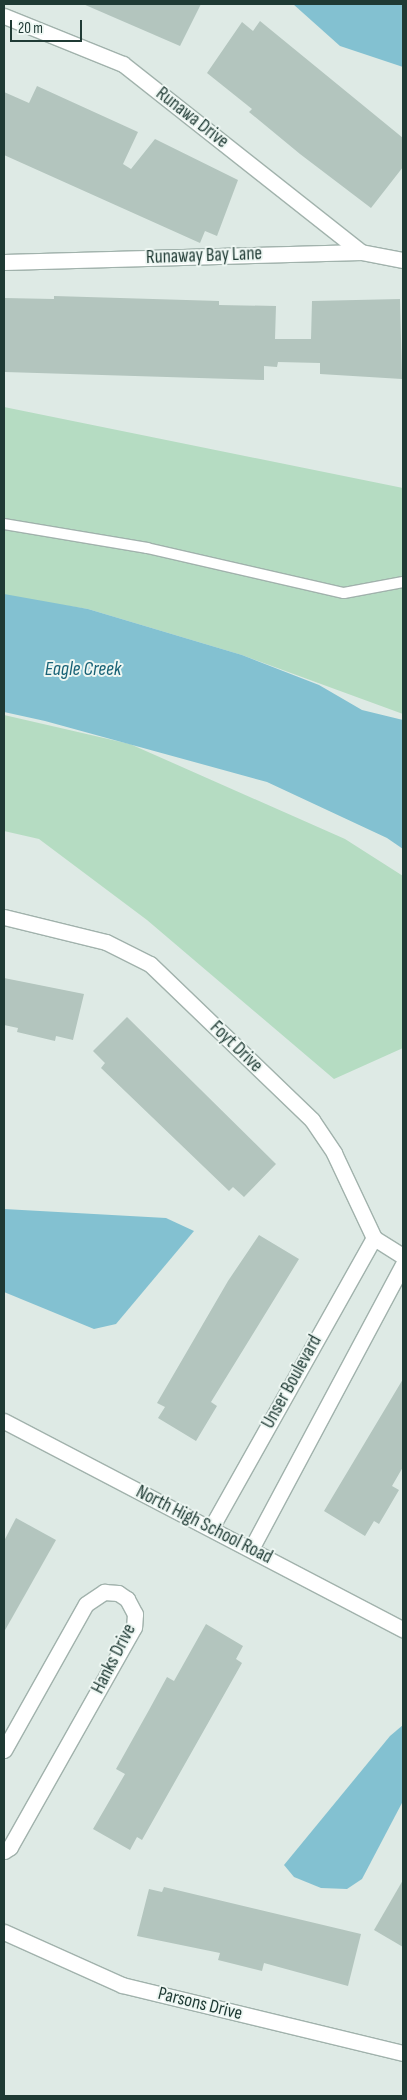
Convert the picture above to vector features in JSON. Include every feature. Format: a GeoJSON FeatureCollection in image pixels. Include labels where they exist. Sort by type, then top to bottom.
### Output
{"type":"FeatureCollection","features":[{"type":"Feature","properties":{"kind":"street","name":"Runawa Drive"},"geometry":{"type":"LineString","coordinates":[[4,16],[123,64],[360,252]]}},
{"type":"Feature","properties":{"kind":"street","name":"Runaway Bay Lane"},"geometry":{"type":"LineString","coordinates":[[4,262],[360,252],[403,260]]}},
{"type":"Feature","properties":{"kind":"street","name":"Foyt Drive"},"geometry":{"type":"LineString","coordinates":[[4,917],[106,942],[150,964],[312,1120],[334,1153],[374,1238]]}},
{"type":"Feature","properties":{"kind":"street"},"geometry":{"type":"LineString","coordinates":[[374,1238],[403,1256]]}},
{"type":"Feature","properties":{"kind":"street","name":"Unser Boulevard"},"geometry":{"type":"LineString","coordinates":[[210,1528],[374,1238]]}},
{"type":"Feature","properties":{"kind":"street"},"geometry":{"type":"LineString","coordinates":[[251,1550],[403,1264]]}},
{"type":"Feature","properties":{"kind":"street","name":"North High School Road"},"geometry":{"type":"LineString","coordinates":[[4,1422],[403,1630]]}},
{"type":"Feature","properties":{"kind":"street","name":"Hanks Drive"},"geometry":{"type":"LineString","coordinates":[[4,1750],[92,1597],[104,1592],[118,1594],[130,1602],[135,1614],[129,1636],[13,1843],[4,1851]]}},
{"type":"Feature","properties":{"kind":"street","name":"Parsons Drive"},"geometry":{"type":"LineString","coordinates":[[4,1932],[122,1985],[403,2053]]}},
{"type":"Feature","properties":{"kind":"lane"},"geometry":{"type":"LineString","coordinates":[[4,524],[147,548],[344,593],[403,582]]}},
{"type":"Feature","properties":{"kind":"green space"},"geometry":{"type":"Polygon","coordinates":[[[4,407],[403,488],[403,714],[242,655],[88,609],[4,596],[4,407]]]}},
{"type":"Feature","properties":{"kind":"green space"},"geometry":{"type":"Polygon","coordinates":[[[4,715],[130,744],[345,839],[403,876],[403,1048],[334,1079],[147,920],[39,839],[4,831],[4,715]]]}},
{"type":"Feature","properties":{"kind":"water"},"geometry":{"type":"Polygon","coordinates":[[[293,4],[403,4],[403,67],[340,46],[293,4]]]}},
{"type":"Feature","properties":{"kind":"water","name":"Eagle Creek"},"geometry":{"type":"Polygon","coordinates":[[[4,594],[88,609],[242,655],[319,685],[362,710],[403,720],[403,849],[387,838],[267,782],[45,721],[4,712],[4,594]]]}},
{"type":"Feature","properties":{"kind":"water"},"geometry":{"type":"Polygon","coordinates":[[[4,1209],[166,1218],[194,1231],[116,1324],[94,1329],[4,1292],[4,1209]]]}},
{"type":"Feature","properties":{"kind":"water"},"geometry":{"type":"Polygon","coordinates":[[[403,1725],[403,1801],[362,1879],[347,1889],[321,1888],[294,1877],[284,1865],[390,1736],[403,1725]]]}},
{"type":"Feature","properties":{"kind":"building"},"geometry":{"type":"Polygon","coordinates":[[[83,4],[201,4],[180,46],[83,4]]]}},
{"type":"Feature","properties":{"kind":"building"},"geometry":{"type":"Polygon","coordinates":[[[260,21],[403,138],[403,167],[371,208],[300,154],[249,112],[252,109],[207,73],[242,22],[253,31],[260,21]]]}},
{"type":"Feature","properties":{"kind":"building"},"geometry":{"type":"Polygon","coordinates":[[[37,86],[138,132],[123,164],[131,169],[155,139],[238,180],[217,236],[205,231],[200,243],[4,155],[4,92],[29,103],[37,86]]]}},
{"type":"Feature","properties":{"kind":"building"},"geometry":{"type":"Polygon","coordinates":[[[54,296],[219,301],[219,305],[276,306],[275,339],[311,339],[312,301],[400,299],[402,379],[320,374],[320,363],[278,362],[277,367],[264,366],[264,380],[5,372],[4,298],[54,299],[54,296]]]}},
{"type":"Feature","properties":{"kind":"building"},"geometry":{"type":"Polygon","coordinates":[[[4,978],[84,994],[73,1040],[56,1036],[55,1041],[17,1032],[18,1028],[4,1025],[4,978]]]}},
{"type":"Feature","properties":{"kind":"building"},"geometry":{"type":"Polygon","coordinates":[[[127,1017],[276,1164],[244,1197],[233,1187],[229,1191],[101,1068],[105,1063],[93,1051],[127,1017]]]}},
{"type":"Feature","properties":{"kind":"building"},"geometry":{"type":"Polygon","coordinates":[[[259,1235],[299,1259],[211,1402],[217,1406],[196,1441],[158,1418],[165,1407],[157,1403],[228,1281],[259,1235]]]}},
{"type":"Feature","properties":{"kind":"building"},"geometry":{"type":"Polygon","coordinates":[[[403,1379],[403,1467],[392,1486],[399,1490],[379,1524],[374,1521],[365,1536],[324,1511],[403,1379]]]}},
{"type":"Feature","properties":{"kind":"building"},"geometry":{"type":"Polygon","coordinates":[[[16,1518],[56,1540],[4,1632],[4,1541],[16,1518]]]}},
{"type":"Feature","properties":{"kind":"building"},"geometry":{"type":"Polygon","coordinates":[[[206,1624],[243,1646],[236,1659],[242,1663],[142,1840],[137,1837],[130,1850],[93,1829],[125,1774],[116,1769],[167,1677],[174,1681],[206,1624]]]}},
{"type":"Feature","properties":{"kind":"building"},"geometry":{"type":"Polygon","coordinates":[[[403,1880],[403,1947],[374,1930],[403,1880]]]}},
{"type":"Feature","properties":{"kind":"building"},"geometry":{"type":"Polygon","coordinates":[[[164,1887],[361,1934],[348,1986],[264,1963],[262,1971],[218,1960],[220,1953],[137,1936],[149,1889],[162,1892],[164,1887]]]}}]}
